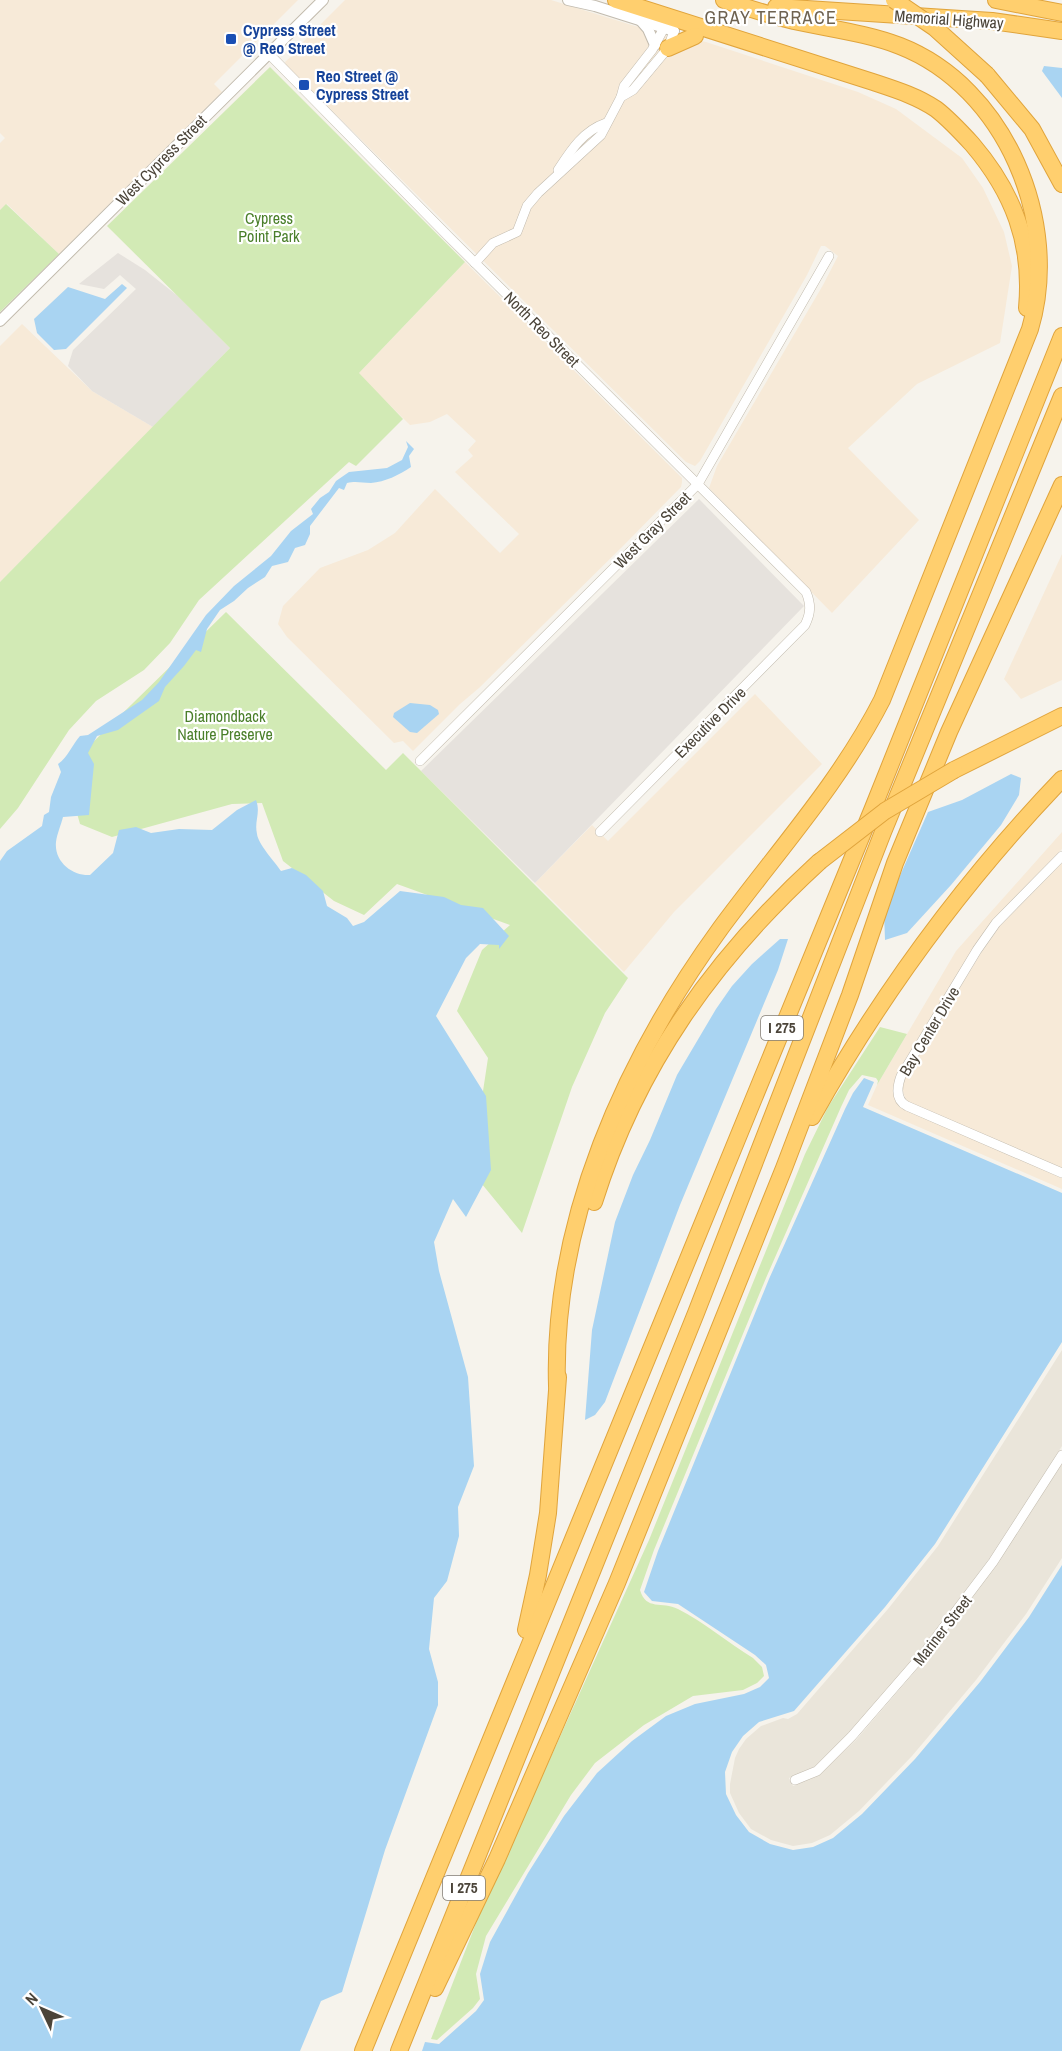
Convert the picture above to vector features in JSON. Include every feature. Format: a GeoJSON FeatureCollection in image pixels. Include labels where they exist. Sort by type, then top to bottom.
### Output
{"type":"FeatureCollection","features":[{"type":"Feature","properties":{"kind":"highway"},"geometry":{"type":"LineString","coordinates":[[616,0],[905,93],[936,109],[962,132],[984,159],[1005,189],[1019,222],[1028,265],[1024,341]]}},
{"type":"Feature","properties":{"kind":"highway"},"geometry":{"type":"LineString","coordinates":[[499,1719],[522,1644],[538,1575],[550,1490],[557,1386],[557,1332],[569,1252],[590,1175],[622,1095],[651,1038],[693,969],[734,911],[837,776],[871,722],[882,700],[1035,317],[1040,285],[1040,229],[1031,193],[1021,166],[997,124],[971,93],[942,70],[900,46],[858,33],[757,11],[726,0]]}},
{"type":"Feature","properties":{"kind":"highway","name":"Memorial Highway"},"geometry":{"type":"LineString","coordinates":[[726,0],[789,9],[992,21],[1062,31]]}},
{"type":"Feature","properties":{"kind":"highway"},"geometry":{"type":"LineString","coordinates":[[894,0],[935,28],[987,75],[1032,129],[1062,184]]}},
{"type":"Feature","properties":{"kind":"highway","name":"Memorial Highway"},"geometry":{"type":"LineString","coordinates":[[996,0],[1062,13]]}},
{"type":"Feature","properties":{"kind":"highway"},"geometry":{"type":"LineString","coordinates":[[669,29],[915,107],[953,131],[984,159]]}},
{"type":"Feature","properties":{"kind":"highway"},"geometry":{"type":"LineString","coordinates":[[662,47],[695,36]]}},
{"type":"Feature","properties":{"kind":"highway","name":"I 275"},"geometry":{"type":"LineString","coordinates":[[363,2051],[873,808],[1062,336]]}},
{"type":"Feature","properties":{"kind":"highway","name":"I 275"},"geometry":{"type":"LineString","coordinates":[[401,2051],[700,1302],[883,832],[1062,396]]}},
{"type":"Feature","properties":{"kind":"highway"},"geometry":{"type":"LineString","coordinates":[[401,2051],[497,1859],[613,1593],[784,1168],[850,995],[895,863],[949,732],[1062,485]]}},
{"type":"Feature","properties":{"kind":"highway"},"geometry":{"type":"LineString","coordinates":[[557,1386],[575,1271],[610,1156],[638,1094],[681,1018],[726,957],[783,895],[819,862],[885,811],[954,770],[1062,716]]}},
{"type":"Feature","properties":{"kind":"highway"},"geometry":{"type":"LineString","coordinates":[[784,1168],[841,1067],[911,959],[985,864],[1062,779]]}},
{"type":"Feature","properties":{"kind":"street","name":"West Cypress Street"},"geometry":{"type":"LineString","coordinates":[[0,321],[323,0]]}},
{"type":"Feature","properties":{"kind":"street"},"geometry":{"type":"LineString","coordinates":[[475,263],[493,243],[517,232],[527,206],[550,183],[573,147],[593,128],[606,123],[621,97],[633,90],[662,47],[669,29],[568,0]]}},
{"type":"Feature","properties":{"kind":"street"},"geometry":{"type":"LineString","coordinates":[[641,20],[662,47]]}},
{"type":"Feature","properties":{"kind":"street","name":"North Reo Street"},"geometry":{"type":"LineString","coordinates":[[269,54],[475,263],[806,592],[811,606]]}},
{"type":"Feature","properties":{"kind":"street","name":"West Gray Street"},"geometry":{"type":"LineString","coordinates":[[420,761],[698,484],[829,256]]}},
{"type":"Feature","properties":{"kind":"street","name":"Executive Drive"},"geometry":{"type":"LineString","coordinates":[[600,832],[805,626],[811,606]]}},
{"type":"Feature","properties":{"kind":"street","name":"Bay Center Drive"},"geometry":{"type":"LineString","coordinates":[[1062,856],[996,923],[901,1076],[897,1087],[903,1104],[1062,1173]]}},
{"type":"Feature","properties":{"kind":"street","name":"Mariner Street"},"geometry":{"type":"LineString","coordinates":[[795,1780],[817,1771],[852,1736],[926,1652],[993,1562],[1062,1455]]}},
{"type":"Feature","properties":{"kind":"shaded area"},"geometry":{"type":"Polygon","coordinates":[[[0,0],[298,0],[214,84],[222,92],[59,254],[7,204],[0,210],[0,143],[5,138],[0,133],[0,0]]]}},
{"type":"Feature","properties":{"kind":"shaded area"},"geometry":{"type":"Polygon","coordinates":[[[345,0],[551,0],[635,26],[706,42],[858,92],[896,109],[962,158],[983,188],[1004,232],[1012,266],[1000,343],[917,384],[848,448],[919,520],[832,613],[709,488],[717,466],[838,256],[825,246],[821,246],[807,275],[700,461],[695,466],[686,462],[286,65],[285,62],[296,52],[297,48],[345,0]]]}},
{"type":"Feature","properties":{"kind":"shaded area"},"geometry":{"type":"Polygon","coordinates":[[[118,253],[145,270],[179,297],[230,348],[153,427],[92,391],[68,366],[73,350],[136,289],[120,275],[104,289],[79,284],[118,253]]]}},
{"type":"Feature","properties":{"kind":"shaded area"},"geometry":{"type":"Polygon","coordinates":[[[465,262],[682,478],[682,482],[681,487],[624,545],[413,751],[403,741],[394,743],[287,637],[278,624],[283,606],[320,568],[368,550],[395,533],[435,489],[500,553],[519,534],[455,472],[473,456],[468,450],[476,441],[447,414],[430,422],[410,425],[358,374],[465,262]]]}},
{"type":"Feature","properties":{"kind":"shaded area"},"geometry":{"type":"Polygon","coordinates":[[[22,324],[92,391],[153,427],[0,582],[0,346],[22,324]]]}},
{"type":"Feature","properties":{"kind":"shaded area"},"geometry":{"type":"Polygon","coordinates":[[[699,499],[804,606],[535,883],[421,771],[699,499]]]}},
{"type":"Feature","properties":{"kind":"shaded area"},"geometry":{"type":"Polygon","coordinates":[[[1062,554],[1062,680],[1021,699],[1004,679],[1062,554]]]}},
{"type":"Feature","properties":{"kind":"shaded area"},"geometry":{"type":"Polygon","coordinates":[[[755,694],[822,764],[674,912],[624,972],[535,883],[592,825],[608,841],[755,694]]]}},
{"type":"Feature","properties":{"kind":"shaded area"},"geometry":{"type":"Polygon","coordinates":[[[1062,832],[1062,849],[993,920],[973,948],[897,1073],[893,1087],[895,1098],[901,1108],[1062,1178],[1062,1189],[868,1105],[877,1085],[956,951],[1062,832]]]}},
{"type":"Feature","properties":{"kind":"shaded area"},"geometry":{"type":"Polygon","coordinates":[[[1062,863],[1062,1169],[906,1101],[902,1088],[905,1078],[981,953],[1000,926],[1062,863]]]}},
{"type":"Feature","properties":{"kind":"shaded area"},"geometry":{"type":"Polygon","coordinates":[[[1062,1350],[1062,1446],[989,1559],[922,1649],[849,1733],[814,1767],[789,1778],[793,1786],[820,1774],[856,1740],[929,1655],[996,1565],[1062,1464],[1062,1558],[1026,1614],[976,1680],[912,1756],[859,1811],[830,1835],[812,1843],[793,1846],[771,1840],[751,1829],[739,1813],[730,1793],[735,1758],[739,1749],[746,1739],[761,1726],[783,1718],[788,1719],[797,1714],[888,1609],[938,1546],[1062,1350]]]}},
{"type":"Feature","properties":{"kind":"green space","name":"Cypress Point Park"},"geometry":{"type":"Polygon","coordinates":[[[270,67],[465,262],[359,373],[403,419],[356,466],[349,462],[199,600],[170,643],[144,670],[96,701],[69,730],[18,808],[0,829],[0,582],[230,348],[107,226],[270,67]]]}},
{"type":"Feature","properties":{"kind":"green space"},"geometry":{"type":"Polygon","coordinates":[[[6,204],[59,254],[0,312],[0,210],[6,204]]]}},
{"type":"Feature","properties":{"kind":"green space","name":"Diamondback Nature Preserve"},"geometry":{"type":"Polygon","coordinates":[[[226,612],[386,770],[403,753],[628,978],[605,1013],[572,1087],[522,1233],[477,1178],[474,1151],[488,1058],[457,1011],[482,950],[510,925],[397,884],[364,915],[334,901],[283,861],[262,803],[232,804],[112,837],[80,824],[71,792],[85,750],[226,612]]]}},
{"type":"Feature","properties":{"kind":"green space"},"geometry":{"type":"Polygon","coordinates":[[[880,1027],[907,1034],[877,1085],[876,1078],[862,1075],[849,1090],[766,1278],[654,1550],[640,1590],[646,1601],[678,1609],[753,1658],[762,1667],[764,1676],[757,1683],[743,1690],[693,1696],[644,1725],[595,1763],[571,1795],[486,1936],[476,1974],[480,1999],[437,2040],[431,2039],[478,1918],[649,1540],[805,1154],[828,1107],[880,1027]]]}},
{"type":"Feature","properties":{"kind":"water"},"geometry":{"type":"Polygon","coordinates":[[[1044,66],[1062,68],[1062,98],[1042,71],[1044,66]]]}},
{"type":"Feature","properties":{"kind":"water"},"geometry":{"type":"Polygon","coordinates":[[[122,284],[127,288],[66,349],[54,350],[37,333],[34,319],[68,287],[105,299],[122,284]]]}},
{"type":"Feature","properties":{"kind":"water"},"geometry":{"type":"Polygon","coordinates":[[[406,441],[414,449],[409,456],[411,467],[381,481],[350,482],[344,490],[339,488],[310,526],[310,534],[305,545],[295,548],[288,562],[272,566],[265,577],[220,610],[207,629],[201,652],[196,650],[165,687],[159,701],[118,730],[97,736],[88,753],[94,764],[89,815],[63,817],[57,836],[56,849],[61,861],[71,870],[90,875],[113,853],[119,830],[136,827],[151,833],[179,829],[212,830],[237,810],[256,800],[258,809],[256,829],[263,848],[281,871],[292,868],[306,875],[323,891],[327,906],[347,918],[353,926],[364,922],[400,891],[444,897],[461,905],[483,908],[509,936],[499,949],[499,945],[480,944],[466,958],[436,1016],[486,1096],[491,1170],[466,1217],[453,1199],[434,1242],[439,1271],[468,1377],[474,1466],[458,1507],[459,1536],[447,1581],[434,1598],[429,1649],[438,1682],[438,1705],[385,1850],[342,1992],[321,2001],[300,2051],[0,2051],[0,861],[7,851],[42,826],[44,815],[49,812],[51,797],[61,772],[58,764],[80,736],[88,735],[142,700],[159,682],[206,615],[234,586],[271,556],[291,531],[313,514],[311,509],[320,498],[329,492],[336,481],[349,472],[387,468],[402,460],[408,447],[406,441]]]}},
{"type":"Feature","properties":{"kind":"water"},"geometry":{"type":"Polygon","coordinates":[[[410,703],[430,705],[438,710],[439,714],[417,733],[410,732],[393,717],[394,713],[410,703]]]}},
{"type":"Feature","properties":{"kind":"water"},"geometry":{"type":"Polygon","coordinates":[[[1011,774],[1021,778],[1019,795],[1001,825],[907,933],[885,940],[884,912],[928,812],[962,800],[1011,774]]]}},
{"type":"Feature","properties":{"kind":"water"},"geometry":{"type":"Polygon","coordinates":[[[780,939],[788,939],[778,970],[680,1205],[605,1402],[595,1415],[585,1420],[592,1330],[615,1222],[633,1175],[677,1075],[716,1009],[732,986],[752,964],[780,939]]]}},
{"type":"Feature","properties":{"kind":"water"},"geometry":{"type":"Polygon","coordinates":[[[864,1078],[874,1082],[863,1107],[1062,1193],[1062,1342],[935,1544],[885,1607],[794,1711],[759,1722],[743,1736],[732,1752],[725,1772],[726,1794],[736,1815],[749,1832],[770,1844],[793,1850],[813,1847],[833,1838],[862,1814],[915,1759],[980,1682],[1029,1617],[1062,1565],[1062,2051],[422,2051],[425,2042],[439,2044],[476,2011],[484,2000],[480,1974],[490,1942],[528,1873],[564,1816],[597,1773],[632,1741],[666,1716],[695,1704],[744,1694],[760,1687],[769,1678],[766,1665],[755,1655],[678,1604],[652,1601],[644,1592],[658,1551],[769,1279],[845,1109],[864,1078]]]}},
{"type":"Feature","properties":{"kind":"place","name":"Cypress Street @ Reo Street"},"geometry":{"type":"Point","coordinates":[231,39]}},
{"type":"Feature","properties":{"kind":"place","name":"Reo Street @ Cypress Street"},"geometry":{"type":"Point","coordinates":[304,85]}},
{"type":"Feature","properties":{"kind":"district","name":"GRAY TERRACE"},"geometry":{"type":"Point","coordinates":[771,18]}}]}
